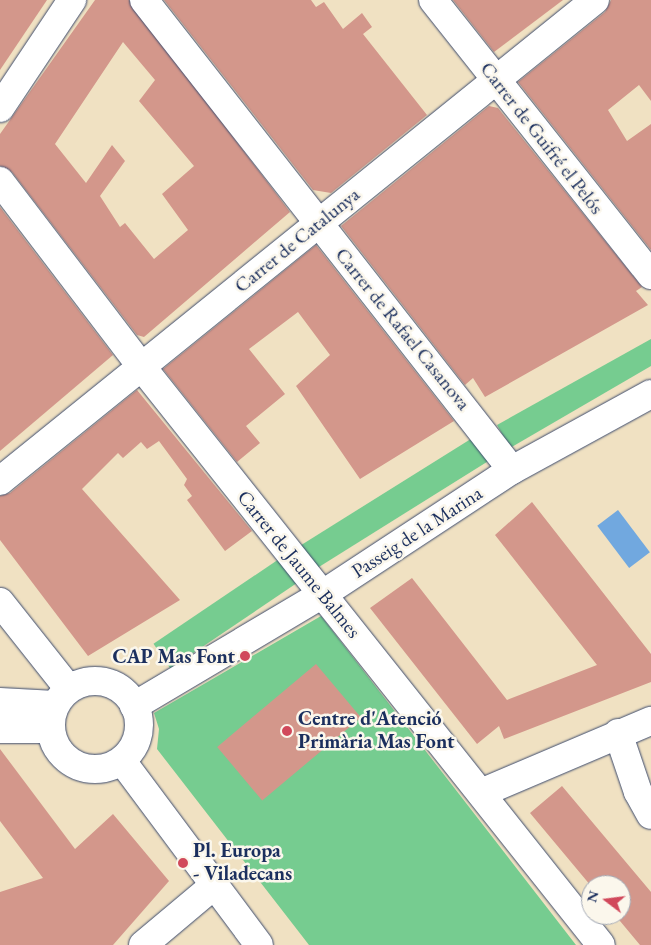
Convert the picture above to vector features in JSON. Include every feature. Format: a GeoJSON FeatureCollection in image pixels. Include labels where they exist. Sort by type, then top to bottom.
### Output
{"type":"FeatureCollection","features":[{"type":"Feature","properties":{"kind":"street"},"geometry":{"type":"LineString","coordinates":[[0,108],[72,0]]}},
{"type":"Feature","properties":{"kind":"street","name":"Carrer de Rafael Casanova"},"geometry":{"type":"LineString","coordinates":[[144,0],[512,470]]}},
{"type":"Feature","properties":{"kind":"street","name":"Carrer de Guifré el Pelós"},"geometry":{"type":"LineString","coordinates":[[433,0],[651,275]]}},
{"type":"Feature","properties":{"kind":"street","name":"Carrer de Catalunya"},"geometry":{"type":"LineString","coordinates":[[0,481],[595,0]]}},
{"type":"Feature","properties":{"kind":"street","name":"Carrer de Jaume Balmes"},"geometry":{"type":"LineString","coordinates":[[0,181],[141,366],[601,945]]}},
{"type":"Feature","properties":{"kind":"street","name":"Passeig de la Marina"},"geometry":{"type":"LineString","coordinates":[[134,706],[323,594],[512,470],[651,394]]}},
{"type":"Feature","properties":{"kind":"street"},"geometry":{"type":"LineString","coordinates":[[0,602],[58,708],[59,752],[77,766],[100,770],[122,761],[138,735],[134,706],[120,689],[106,682],[91,681],[58,708],[0,729]]}},
{"type":"Feature","properties":{"kind":"street"},"geometry":{"type":"LineString","coordinates":[[0,702],[58,708]]}},
{"type":"Feature","properties":{"kind":"street"},"geometry":{"type":"LineString","coordinates":[[481,793],[618,733],[651,721]]}},
{"type":"Feature","properties":{"kind":"street"},"geometry":{"type":"LineString","coordinates":[[618,733],[638,792],[651,815]]}},
{"type":"Feature","properties":{"kind":"street"},"geometry":{"type":"LineString","coordinates":[[122,761],[212,887],[259,945]]}},
{"type":"Feature","properties":{"kind":"street"},"geometry":{"type":"LineString","coordinates":[[143,945],[212,887]]}},
{"type":"Feature","properties":{"kind":"green space"},"geometry":{"type":"Polygon","coordinates":[[[651,339],[651,366],[510,448],[497,425],[651,339]]]}},
{"type":"Feature","properties":{"kind":"green space"},"geometry":{"type":"Polygon","coordinates":[[[474,437],[489,461],[313,570],[298,547],[474,437]]]}},
{"type":"Feature","properties":{"kind":"green space"},"geometry":{"type":"Polygon","coordinates":[[[282,557],[299,582],[170,669],[153,644],[282,557]]]}},
{"type":"Feature","properties":{"kind":"green space"},"geometry":{"type":"Polygon","coordinates":[[[321,616],[576,945],[309,945],[157,749],[159,729],[154,713],[321,616]]]}},
{"type":"Feature","properties":{"kind":"water"},"geometry":{"type":"Polygon","coordinates":[[[618,510],[650,552],[629,568],[597,526],[618,510]]]}},
{"type":"Feature","properties":{"kind":"building"},"geometry":{"type":"Polygon","coordinates":[[[0,0],[47,0],[0,70],[0,0]]]}},
{"type":"Feature","properties":{"kind":"building"},"geometry":{"type":"Polygon","coordinates":[[[95,0],[129,0],[290,212],[144,337],[137,335],[12,172],[0,166],[0,134],[95,0]],[[123,42],[55,144],[86,183],[112,145],[125,161],[100,196],[120,227],[125,223],[154,259],[188,230],[162,194],[194,166],[139,101],[155,80],[123,42]]]}},
{"type":"Feature","properties":{"kind":"building"},"geometry":{"type":"Polygon","coordinates":[[[164,0],[311,0],[316,7],[324,2],[343,29],[362,13],[372,27],[363,34],[427,115],[331,193],[313,190],[164,0]]]}},
{"type":"Feature","properties":{"kind":"building"},"geometry":{"type":"Polygon","coordinates":[[[453,0],[563,0],[494,52],[453,0]]]}},
{"type":"Feature","properties":{"kind":"building"},"geometry":{"type":"Polygon","coordinates":[[[611,0],[651,0],[651,101],[639,85],[608,110],[627,141],[651,124],[651,250],[518,82],[605,12],[611,0]]]}},
{"type":"Feature","properties":{"kind":"building"},"geometry":{"type":"Polygon","coordinates":[[[489,106],[498,108],[642,287],[636,291],[648,305],[485,397],[473,378],[465,385],[341,226],[489,106]]]}},
{"type":"Feature","properties":{"kind":"building"},"geometry":{"type":"Polygon","coordinates":[[[0,207],[113,355],[0,451],[0,207]]]}},
{"type":"Feature","properties":{"kind":"building"},"geometry":{"type":"Polygon","coordinates":[[[316,245],[454,421],[360,479],[296,386],[330,355],[298,312],[249,349],[285,394],[246,426],[260,443],[237,462],[163,369],[316,245]]]}},
{"type":"Feature","properties":{"kind":"building"},"geometry":{"type":"Polygon","coordinates":[[[137,390],[252,531],[225,551],[187,500],[192,496],[184,485],[187,479],[159,441],[147,449],[141,442],[123,458],[118,453],[82,489],[180,600],[88,656],[0,540],[0,496],[10,493],[137,390]]]}},
{"type":"Feature","properties":{"kind":"building"},"geometry":{"type":"Polygon","coordinates":[[[532,502],[651,654],[651,682],[504,739],[499,726],[477,744],[370,608],[412,578],[507,700],[597,665],[495,535],[532,502]]]}},
{"type":"Feature","properties":{"kind":"building","name":"Centre d'Atenció Primària Mas Font"},"geometry":{"type":"Polygon","coordinates":[[[316,664],[361,718],[262,801],[217,747],[316,664]]]}},
{"type":"Feature","properties":{"kind":"building"},"geometry":{"type":"Polygon","coordinates":[[[0,749],[75,849],[113,814],[169,881],[113,945],[0,945],[0,892],[43,878],[0,821],[0,749]]]}},
{"type":"Feature","properties":{"kind":"building"},"geometry":{"type":"Polygon","coordinates":[[[562,786],[651,892],[651,945],[640,945],[623,925],[631,925],[631,875],[582,875],[530,813],[562,786]]]}},
{"type":"Feature","properties":{"kind":"place","name":"CAP Mas Font"},"geometry":{"type":"Point","coordinates":[245,656]}},
{"type":"Feature","properties":{"kind":"place","name":"Centre d'Atenció Primària Mas Font"},"geometry":{"type":"Point","coordinates":[287,731]}},
{"type":"Feature","properties":{"kind":"place","name":"Pl. Europa - Viladecans"},"geometry":{"type":"Point","coordinates":[183,863]}}]}
